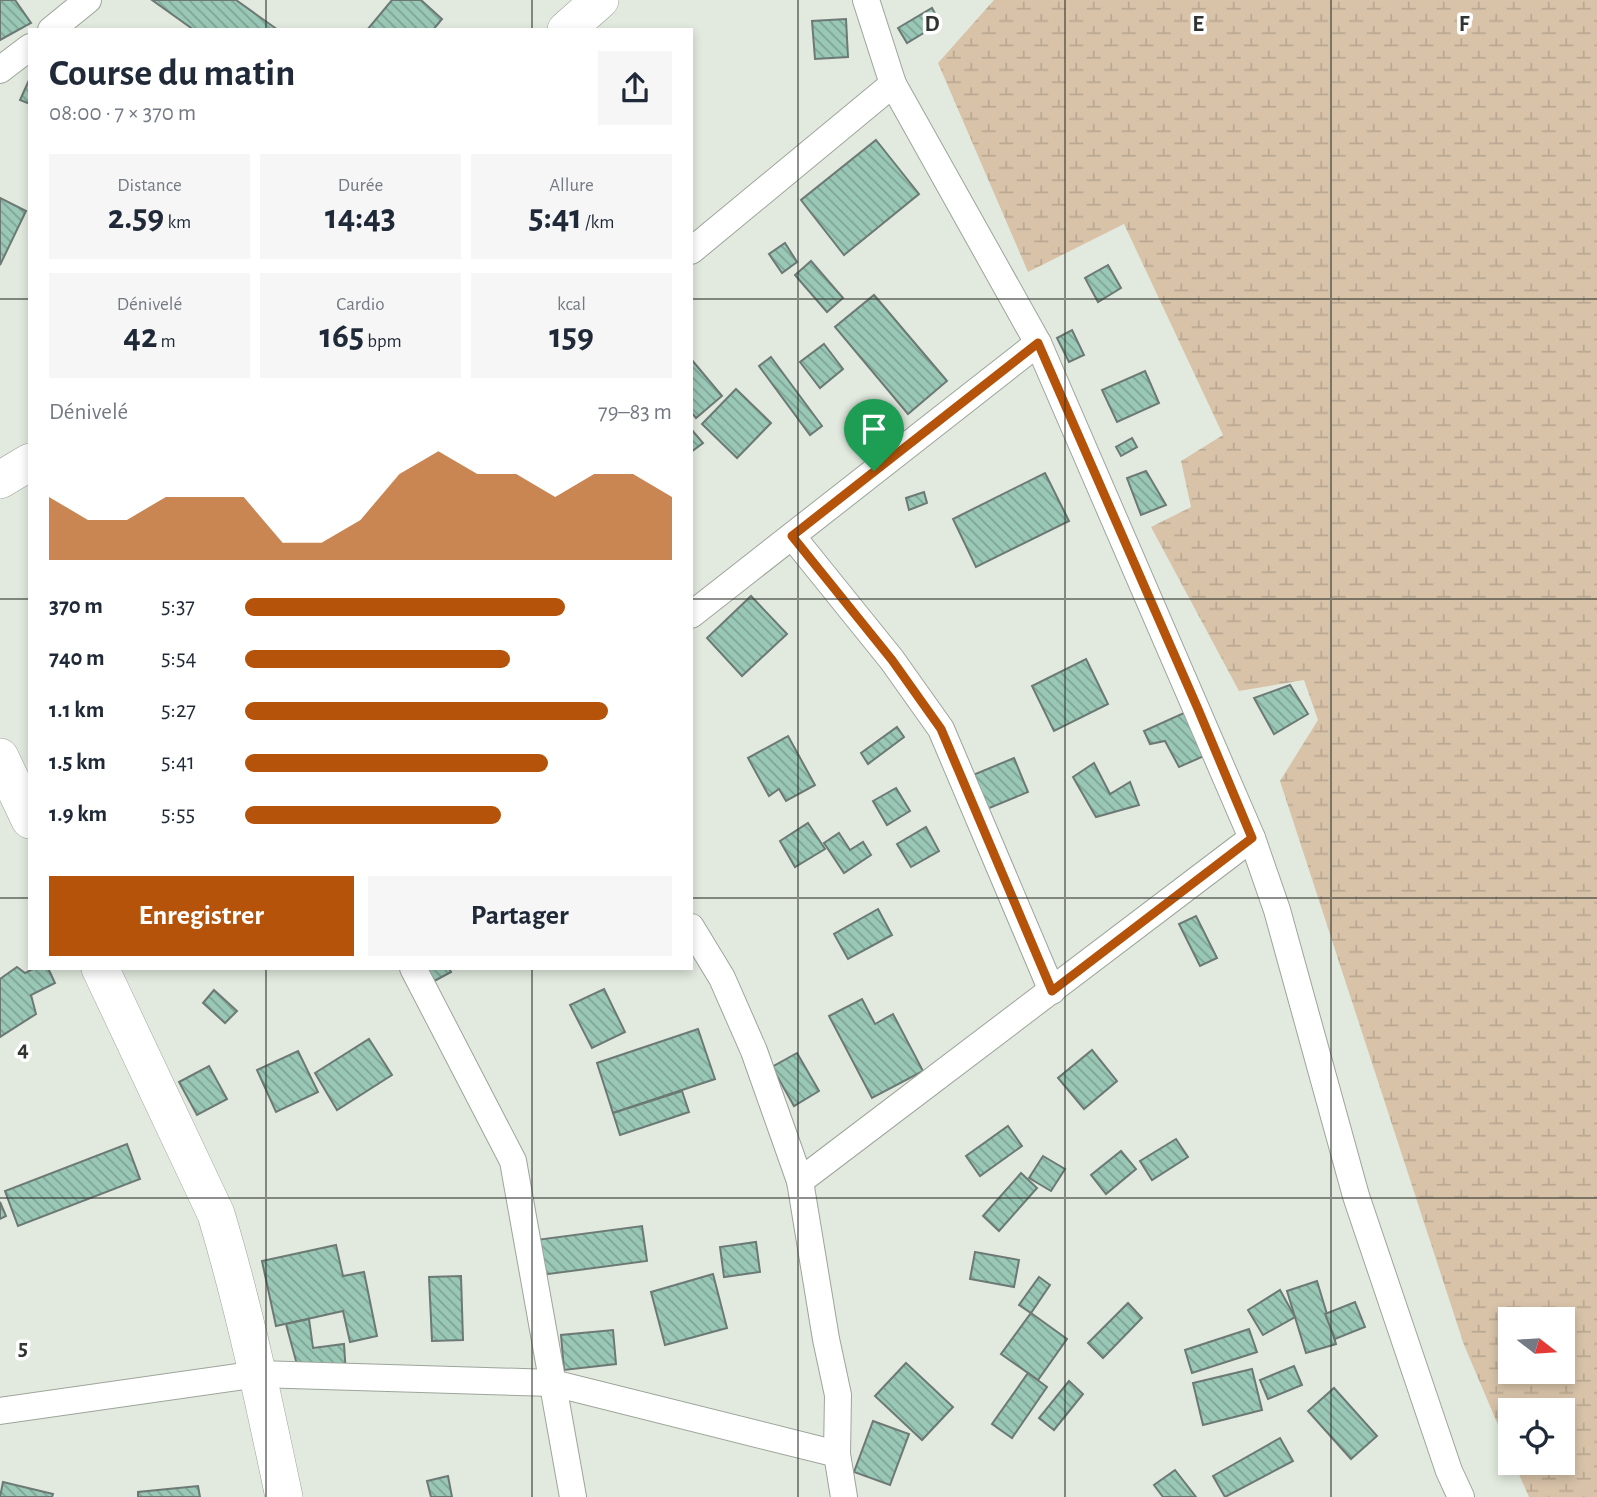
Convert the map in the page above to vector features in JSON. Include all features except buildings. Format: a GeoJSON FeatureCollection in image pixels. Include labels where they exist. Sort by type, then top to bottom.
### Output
{"type":"FeatureCollection","features":[{"type":"Feature","properties":{"kind":"street"},"geometry":{"type":"LineString","coordinates":[[53,28],[88,0]]}},
{"type":"Feature","properties":{"kind":"street"},"geometry":{"type":"LineString","coordinates":[[568,28],[600,0]]}},
{"type":"Feature","properties":{"kind":"street"},"geometry":{"type":"LineString","coordinates":[[866,0],[893,84],[1038,343],[1252,838],[1277,910],[1356,1196],[1449,1471],[1461,1497]]}},
{"type":"Feature","properties":{"kind":"street"},"geometry":{"type":"LineString","coordinates":[[0,70],[28,49]]}},
{"type":"Feature","properties":{"kind":"street"},"geometry":{"type":"LineString","coordinates":[[693,249],[893,84]]}},
{"type":"Feature","properties":{"kind":"street"},"geometry":{"type":"LineString","coordinates":[[693,613],[1038,343]]}},
{"type":"Feature","properties":{"kind":"street"},"geometry":{"type":"LineString","coordinates":[[0,480],[28,463]]}},
{"type":"Feature","properties":{"kind":"street"},"geometry":{"type":"LineString","coordinates":[[792,536],[892,660],[941,729],[1052,991]]}},
{"type":"Feature","properties":{"kind":"street"},"geometry":{"type":"LineString","coordinates":[[0,757],[28,816]]}},
{"type":"Feature","properties":{"kind":"street"},"geometry":{"type":"LineString","coordinates":[[800,1181],[1252,838]]}},
{"type":"Feature","properties":{"kind":"street"},"geometry":{"type":"LineString","coordinates":[[693,930],[722,978],[754,1051],[800,1181],[838,1395],[836,1454],[845,1496]]}},
{"type":"Feature","properties":{"kind":"street"},"geometry":{"type":"LineString","coordinates":[[101,970],[216,1214],[258,1374],[284,1497]]}},
{"type":"Feature","properties":{"kind":"street"},"geometry":{"type":"LineString","coordinates":[[414,970],[513,1161],[573,1497]]}},
{"type":"Feature","properties":{"kind":"street"},"geometry":{"type":"LineString","coordinates":[[0,1411],[258,1374],[553,1383],[836,1454]]}},
{"type":"Feature","properties":{"kind":"green space"},"geometry":{"type":"Polygon","coordinates":[[[994,0],[1597,0],[1597,1497],[1529,1497],[1519,1475],[1575,1475],[1575,1398],[1498,1398],[1498,1425],[1464,1345],[1280,781],[1318,720],[1304,680],[1239,691],[1151,527],[1191,507],[1181,461],[1223,435],[1124,224],[1028,272],[938,63],[994,0]]]}},
{"type":"Feature","properties":{"kind":"route"},"geometry":{"type":"LineString","coordinates":[[1038,343],[1252,838],[1052,991],[941,729],[892,660],[792,536],[874,471],[1038,343]]}}]}
